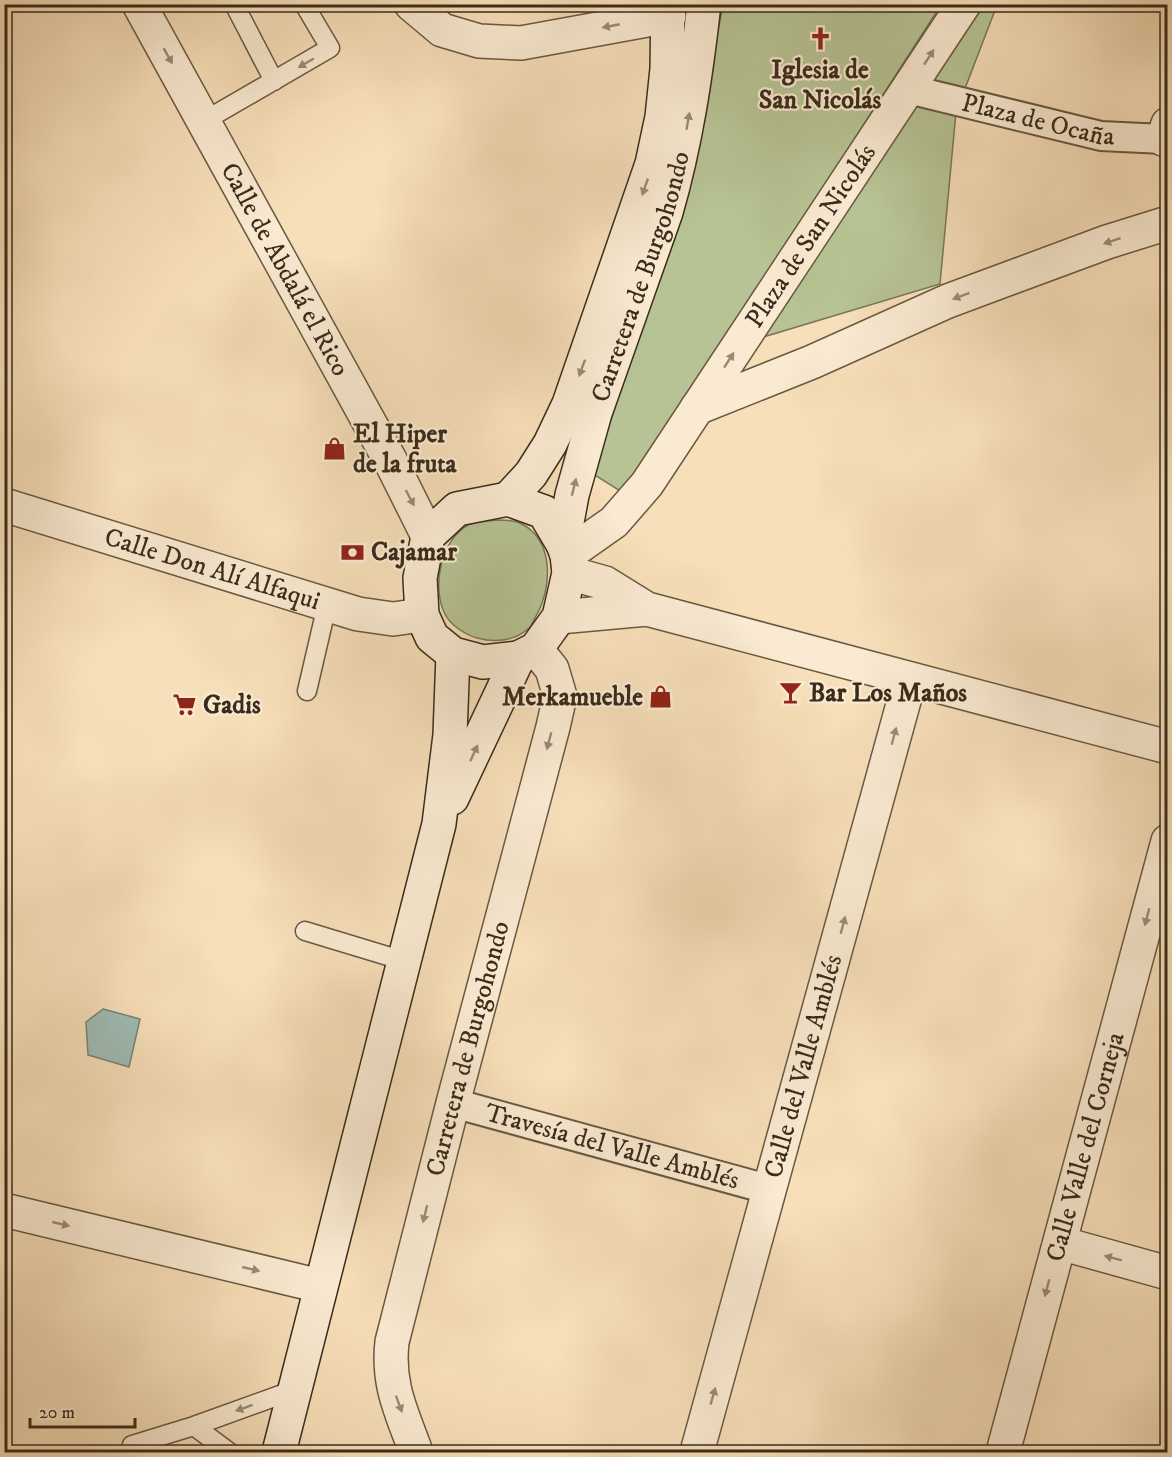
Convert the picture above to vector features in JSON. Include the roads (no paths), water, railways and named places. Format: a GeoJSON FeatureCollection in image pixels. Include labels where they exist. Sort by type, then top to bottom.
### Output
{"type":"FeatureCollection","features":[{"type":"Feature","properties":{"kind":"street","name":"Calle de Abdalá el Rico"},"geometry":{"type":"LineString","coordinates":[[139,4],[390,460],[428,536]]}},
{"type":"Feature","properties":{"kind":"street"},"geometry":{"type":"LineString","coordinates":[[411,4],[441,30],[479,41],[521,43],[668,10]]}},
{"type":"Feature","properties":{"kind":"street","name":"Carretera de Burgohondo"},"geometry":{"type":"LineString","coordinates":[[566,557],[581,457],[666,212],[678,171],[688,121],[704,4]]}},
{"type":"Feature","properties":{"kind":"street","name":"Plaza de San Nicolás"},"geometry":{"type":"LineString","coordinates":[[566,557],[614,522],[647,484],[964,4]]}},
{"type":"Feature","properties":{"kind":"street","name":"Carretera de Burgohondo"},"geometry":{"type":"LineString","coordinates":[[508,499],[531,474],[544,454],[569,404],[649,174],[667,69],[668,10]]}},
{"type":"Feature","properties":{"kind":"street","name":"Plaza de Ocaña"},"geometry":{"type":"LineString","coordinates":[[908,89],[1101,136],[1166,135]]}},
{"type":"Feature","properties":{"kind":"street"},"geometry":{"type":"LineString","coordinates":[[697,408],[812,362],[948,301],[1167,223]]}},
{"type":"Feature","properties":{"kind":"street"},"geometry":{"type":"LineString","coordinates":[[527,653],[483,662],[453,654],[432,637],[422,615],[420,579],[428,536],[458,509],[508,499],[544,512],[566,557],[647,609],[1167,747]]}},
{"type":"Feature","properties":{"kind":"street","name":"Calle Don Alí Alfaqui"},"geometry":{"type":"LineString","coordinates":[[4,505],[358,614],[393,619],[422,615]]}},
{"type":"Feature","properties":{"kind":"street"},"geometry":{"type":"LineString","coordinates":[[439,824],[527,653],[559,617],[566,557]]}},
{"type":"Feature","properties":{"kind":"street"},"geometry":{"type":"LineString","coordinates":[[559,617],[647,609]]}},
{"type":"Feature","properties":{"kind":"street","name":"Carretera de Burgohondo"},"geometry":{"type":"LineString","coordinates":[[416,1452],[394,1389],[390,1364],[392,1342],[560,696],[552,669],[527,653]]}},
{"type":"Feature","properties":{"kind":"street"},"geometry":{"type":"LineString","coordinates":[[279,1452],[439,824],[450,735],[453,654]]}},
{"type":"Feature","properties":{"kind":"street","name":"Calle del Valle Amblés"},"geometry":{"type":"LineString","coordinates":[[698,1452],[910,679]]}},
{"type":"Feature","properties":{"kind":"street","name":"Calle Valle del Corneja"},"geometry":{"type":"LineString","coordinates":[[1003,1452],[1167,841]]}},
{"type":"Feature","properties":{"kind":"street","name":"Travesía del Valle Amblés"},"geometry":{"type":"LineString","coordinates":[[453,1103],[771,1190]]}},
{"type":"Feature","properties":{"kind":"street"},"geometry":{"type":"LineString","coordinates":[[4,1210],[320,1286]]}},
{"type":"Feature","properties":{"kind":"street"},"geometry":{"type":"LineString","coordinates":[[1060,1243],[1167,1273]]}},
{"type":"Feature","properties":{"kind":"lane"},"geometry":{"type":"LineString","coordinates":[[234,4],[274,81]]}},
{"type":"Feature","properties":{"kind":"lane"},"geometry":{"type":"LineString","coordinates":[[204,121],[330,48],[304,4]]}},
{"type":"Feature","properties":{"kind":"lane"},"geometry":{"type":"LineString","coordinates":[[307,691],[327,605]]}},
{"type":"Feature","properties":{"kind":"lane"},"geometry":{"type":"LineString","coordinates":[[305,931],[404,961]]}},
{"type":"Feature","properties":{"kind":"lane"},"geometry":{"type":"LineString","coordinates":[[130,1452],[132,1445],[194,1426],[294,1390]]}},
{"type":"Feature","properties":{"kind":"lane"},"geometry":{"type":"LineString","coordinates":[[194,1426],[229,1452]]}},
{"type":"Feature","properties":{"kind":"water"},"geometry":{"type":"Polygon","coordinates":[[[103,1009],[140,1019],[129,1067],[88,1055],[86,1022],[103,1009]]]}},
{"type":"Feature","properties":{"kind":"place","name":"Iglesia de San Nicolás"},"geometry":{"type":"Point","coordinates":[820,39]}},
{"type":"Feature","properties":{"kind":"place","name":"El Hiper de la fruta"},"geometry":{"type":"Point","coordinates":[335,449]}},
{"type":"Feature","properties":{"kind":"place","name":"Cajamar"},"geometry":{"type":"Point","coordinates":[353,552]}},
{"type":"Feature","properties":{"kind":"place","name":"Bar Los Maños"},"geometry":{"type":"Point","coordinates":[791,693]}},
{"type":"Feature","properties":{"kind":"place","name":"Merkamueble"},"geometry":{"type":"Point","coordinates":[661,697]}},
{"type":"Feature","properties":{"kind":"place","name":"Gadis"},"geometry":{"type":"Point","coordinates":[185,705]}}]}
